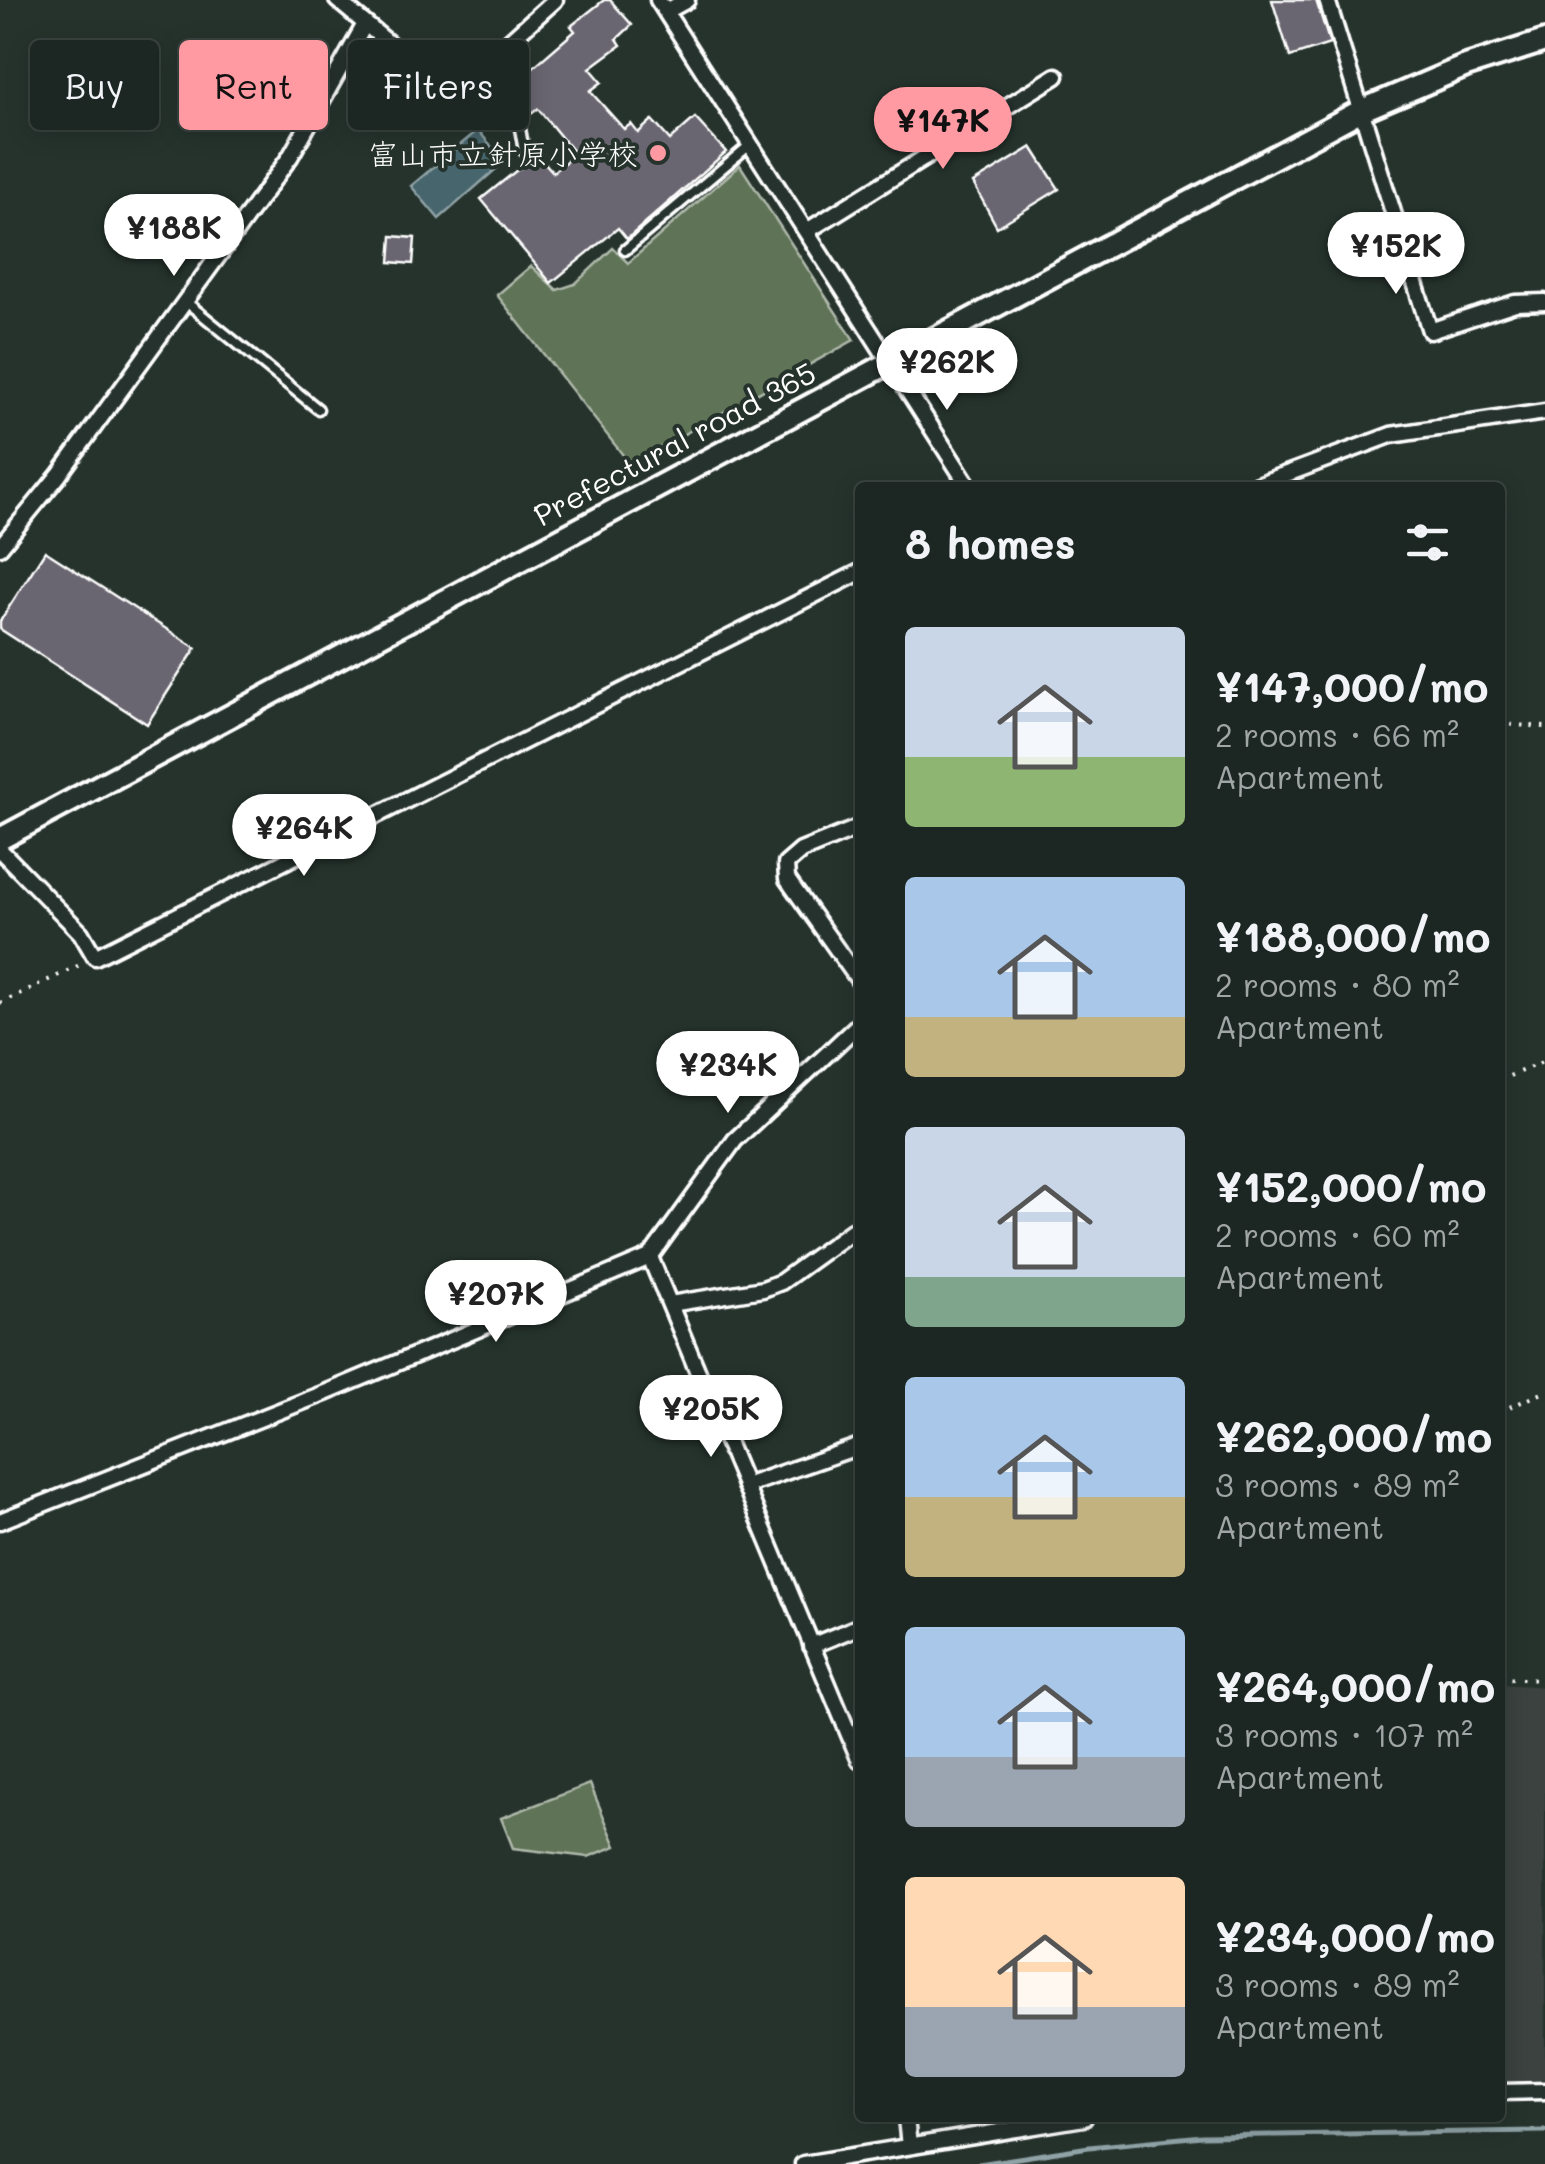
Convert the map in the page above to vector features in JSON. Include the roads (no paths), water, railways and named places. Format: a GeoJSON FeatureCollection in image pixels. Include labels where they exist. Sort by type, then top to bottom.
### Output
{"type":"FeatureCollection","features":[{"type":"Feature","properties":{"kind":"main road","name":"Prefectural road 365"},"geometry":{"type":"LineString","coordinates":[[0,838],[1360,111],[1466,66],[1545,41]]}},
{"type":"Feature","properties":{"kind":"street"},"geometry":{"type":"LineString","coordinates":[[511,40],[555,0]]}},
{"type":"Feature","properties":{"kind":"street"},"geometry":{"type":"LineString","coordinates":[[687,0],[662,6],[966,482]]}},
{"type":"Feature","properties":{"kind":"street"},"geometry":{"type":"LineString","coordinates":[[1327,0],[1430,331],[1515,303],[1545,302]]}},
{"type":"Feature","properties":{"kind":"street"},"geometry":{"type":"LineString","coordinates":[[339,1],[384,40]]}},
{"type":"Feature","properties":{"kind":"street"},"geometry":{"type":"LineString","coordinates":[[0,547],[59,475],[290,157],[365,24]]}},
{"type":"Feature","properties":{"kind":"street"},"geometry":{"type":"LineString","coordinates":[[808,231],[1056,76]]}},
{"type":"Feature","properties":{"kind":"street"},"geometry":{"type":"LineString","coordinates":[[1265,482],[1391,435],[1545,412]]}},
{"type":"Feature","properties":{"kind":"street"},"geometry":{"type":"LineString","coordinates":[[0,850],[81,933],[96,957],[855,575]]}},
{"type":"Feature","properties":{"kind":"street"},"geometry":{"type":"LineString","coordinates":[[855,830],[800,851],[786,864],[787,879],[855,975]]}},
{"type":"Feature","properties":{"kind":"street"},"geometry":{"type":"LineString","coordinates":[[0,1521],[325,1393],[650,1257],[736,1140],[855,1028]]}},
{"type":"Feature","properties":{"kind":"street"},"geometry":{"type":"LineString","coordinates":[[670,1304],[763,1290],[781,1282],[855,1230]]}},
{"type":"Feature","properties":{"kind":"street"},"geometry":{"type":"LineString","coordinates":[[650,1257],[855,1749]]}},
{"type":"Feature","properties":{"kind":"street"},"geometry":{"type":"LineString","coordinates":[[745,1486],[855,1448]]}},
{"type":"Feature","properties":{"kind":"street"},"geometry":{"type":"LineString","coordinates":[[811,1646],[855,1628]]}},
{"type":"Feature","properties":{"kind":"street"},"geometry":{"type":"LineString","coordinates":[[1505,2092],[1545,2091]]}},
{"type":"Feature","properties":{"kind":"street"},"geometry":{"type":"LineString","coordinates":[[907,2122],[910,2146]]}},
{"type":"Feature","properties":{"kind":"street"},"geometry":{"type":"LineString","coordinates":[[803,2164],[1059,2122]]}},
{"type":"Feature","properties":{"kind":"lane"},"geometry":{"type":"LineString","coordinates":[[520,130],[524,151]]}},
{"type":"Feature","properties":{"kind":"lane"},"geometry":{"type":"LineString","coordinates":[[626,250],[750,144]]}},
{"type":"Feature","properties":{"kind":"lane"},"geometry":{"type":"LineString","coordinates":[[185,302],[318,410]]}},
{"type":"Feature","properties":{"kind":"water"},"geometry":{"type":"Polygon","coordinates":[[[478,130],[504,162],[439,219],[411,186],[478,130]]]}},
{"type":"Feature","properties":{"kind":"waterway"},"geometry":{"type":"LineString","coordinates":[[979,2164],[1089,2147],[1202,2136],[1545,2131]]}},
{"type":"Feature","properties":{"kind":"place","name":"富山市立針原小学校"},"geometry":{"type":"Point","coordinates":[658,153]}}]}
